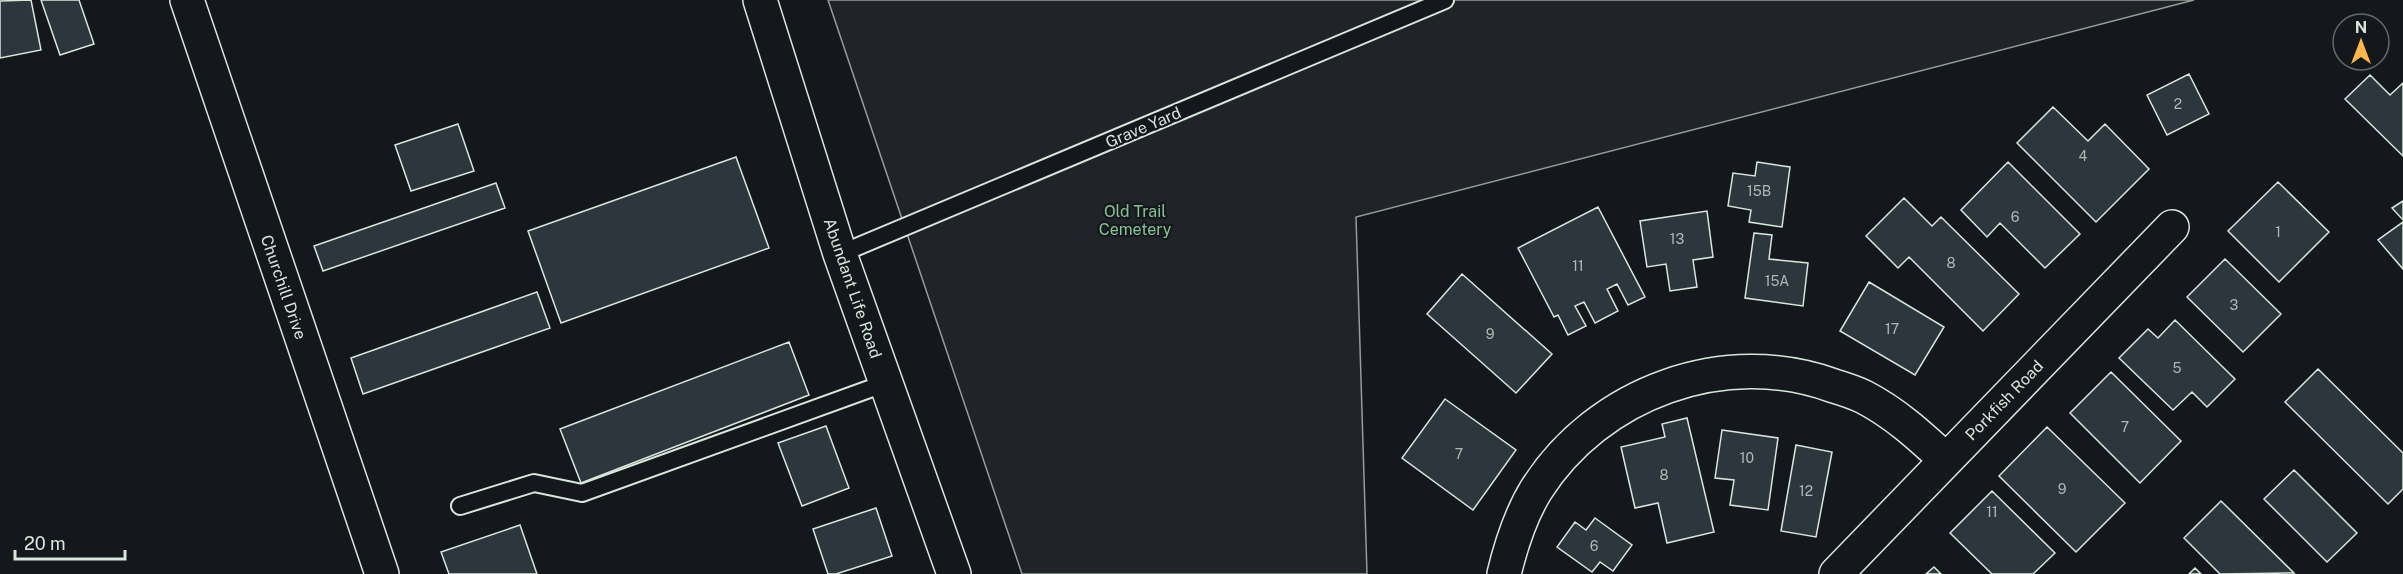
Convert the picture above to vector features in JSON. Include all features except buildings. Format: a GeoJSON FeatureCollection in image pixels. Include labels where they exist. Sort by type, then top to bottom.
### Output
{"type":"FeatureCollection","features":[{"type":"Feature","properties":{"kind":"street","name":"Churchill Drive"},"geometry":{"type":"LineString","coordinates":[[187,0],[382,574]]}},
{"type":"Feature","properties":{"kind":"street","name":"Abundant Life Road"},"geometry":{"type":"LineString","coordinates":[[760,0],[840,254],[954,574]]}},
{"type":"Feature","properties":{"kind":"street","name":"Porkfish Road"},"geometry":{"type":"LineString","coordinates":[[1836,574],[2172,227]]}},
{"type":"Feature","properties":{"kind":"street"},"geometry":{"type":"LineString","coordinates":[[1504,574],[1513,537],[1536,490],[1569,448],[1609,414],[1656,389],[1707,374],[1760,370],[1812,378],[1863,396],[1907,424],[1946,460]]}},
{"type":"Feature","properties":{"kind":"lane","name":"Grave Yard"},"geometry":{"type":"LineString","coordinates":[[840,254],[1445,0]]}},
{"type":"Feature","properties":{"kind":"lane"},"geometry":{"type":"LineString","coordinates":[[460,506],[534,483],[582,493],[886,383]]}},
{"type":"Feature","properties":{"kind":"green space","name":"Old Trail Cemetery"},"geometry":{"type":"Polygon","coordinates":[[[828,0],[2194,0],[1356,217],[1367,574],[1022,574],[828,0]]]}}]}
